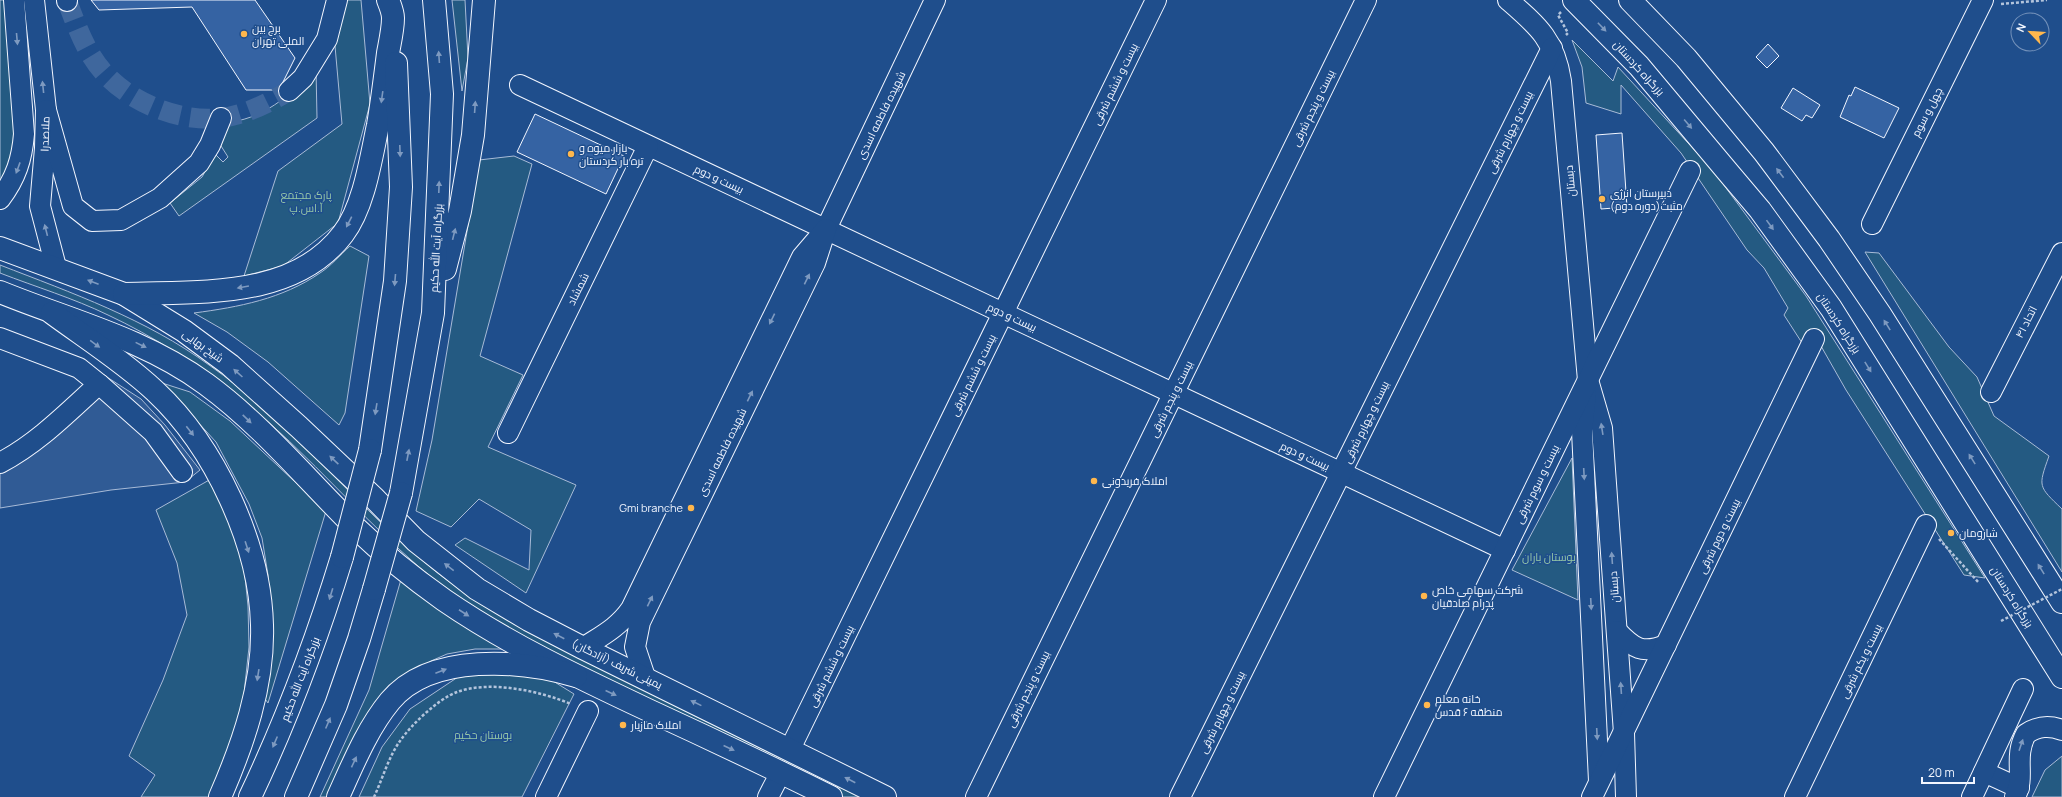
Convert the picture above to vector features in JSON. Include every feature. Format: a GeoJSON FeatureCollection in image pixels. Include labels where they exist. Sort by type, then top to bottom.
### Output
{"type":"FeatureCollection","features":[{"type":"Feature","properties":{"kind":"main road","name":"بزرگراه آیت الله حکیم"},"geometry":{"type":"LineString","coordinates":[[296,797],[336,705],[374,589],[401,493],[433,313],[442,94],[434,0]]}},
{"type":"Feature","properties":{"kind":"main road","name":"بزرگراه کردستان"},"geometry":{"type":"LineString","coordinates":[[1574,0],[1638,66],[1760,210],[1830,308],[2062,677]]}},
{"type":"Feature","properties":{"kind":"main road"},"geometry":{"type":"LineString","coordinates":[[1630,0],[1686,58],[1764,152],[1829,239],[1880,314],[2062,602]]}},
{"type":"Feature","properties":{"kind":"main road"},"geometry":{"type":"LineString","coordinates":[[433,313],[460,212],[473,135],[483,2]]}},
{"type":"Feature","properties":{"kind":"main road","name":"بزرگراه آیت الله حکیم"},"geometry":{"type":"LineString","coordinates":[[250,797],[296,691],[320,629],[342,557],[370,450],[395,281],[401,187],[398,96],[391,6]]}},
{"type":"Feature","properties":{"kind":"main road"},"geometry":{"type":"LineString","coordinates":[[124,294],[224,290],[271,282],[289,276],[309,266],[344,234],[357,206],[367,174],[380,115],[391,6]]}},
{"type":"Feature","properties":{"kind":"main road","name":"شیخ بهایی"},"geometry":{"type":"LineString","coordinates":[[0,248],[56,267],[124,294],[184,331],[230,365],[373,496]]}},
{"type":"Feature","properties":{"kind":"main road"},"geometry":{"type":"LineString","coordinates":[[0,292],[52,313],[138,344],[167,359],[205,383],[232,405],[357,528],[392,560],[443,599],[481,624],[576,676],[831,797]]}},
{"type":"Feature","properties":{"kind":"main road"},"geometry":{"type":"LineString","coordinates":[[52,313],[106,352],[155,391],[169,406],[203,448],[219,475],[235,511],[256,578],[263,626],[261,659],[255,697],[235,761],[220,797]]}},
{"type":"Feature","properties":{"kind":"main road","name":"یمینی شریف (آزادگان)"},"geometry":{"type":"LineString","coordinates":[[373,496],[416,541],[477,589],[529,620],[885,797]]}},
{"type":"Feature","properties":{"kind":"main road"},"geometry":{"type":"LineString","coordinates":[[338,797],[374,724],[390,700],[406,687],[419,680],[463,664],[496,664],[555,670],[576,676]]}},
{"type":"Feature","properties":{"kind":"street","name":"ملاصدرا"},"geometry":{"type":"LineString","coordinates":[[0,198],[9,188],[18,169],[22,154],[24,134],[14,0]]}},
{"type":"Feature","properties":{"kind":"street","name":"ملاصدرا"},"geometry":{"type":"LineString","coordinates":[[34,0],[46,110],[45,148],[40,206],[56,267]]}},
{"type":"Feature","properties":{"kind":"street"},"geometry":{"type":"LineString","coordinates":[[289,91],[303,78],[327,39],[337,0]]}},
{"type":"Feature","properties":{"kind":"street","name":"شهیده فاطمه اسدی"},"geometry":{"type":"LineString","coordinates":[[645,677],[635,647],[633,619],[814,263],[826,229],[935,0]]}},
{"type":"Feature","properties":{"kind":"street","name":"بیست و ششم شرقی"},"geometry":{"type":"LineString","coordinates":[[790,749],[1156,0]]}},
{"type":"Feature","properties":{"kind":"street","name":"بیست و پنجم شرقی"},"geometry":{"type":"LineString","coordinates":[[976,797],[1366,0]]}},
{"type":"Feature","properties":{"kind":"street","name":"دبستان"},"geometry":{"type":"LineString","coordinates":[[1508,0],[1536,26],[1552,48],[1561,81],[1588,380],[1602,428],[1624,733],[1626,797]]}},
{"type":"Feature","properties":{"kind":"street","name":"چهل و سوم"},"geometry":{"type":"LineString","coordinates":[[1872,224],[1982,3]]}},
{"type":"Feature","properties":{"kind":"street","name":"بیست و چهارم شرقی"},"geometry":{"type":"LineString","coordinates":[[1180,797],[1552,48]]}},
{"type":"Feature","properties":{"kind":"street","name":"بیست و دوم"},"geometry":{"type":"LineString","coordinates":[[520,85],[1505,550]]}},
{"type":"Feature","properties":{"kind":"street"},"geometry":{"type":"LineString","coordinates":[[46,110],[74,206],[92,220],[121,220],[160,198],[199,163],[210,144],[221,118]]}},
{"type":"Feature","properties":{"kind":"street","name":"شمشاد"},"geometry":{"type":"LineString","coordinates":[[508,433],[648,146]]}},
{"type":"Feature","properties":{"kind":"street","name":"بیست و سوم شرقی"},"geometry":{"type":"LineString","coordinates":[[1384,797],[1690,172]]}},
{"type":"Feature","properties":{"kind":"street","name":"اتحاد ۴۱"},"geometry":{"type":"LineString","coordinates":[[1991,392],[2062,253]]}},
{"type":"Feature","properties":{"kind":"street"},"geometry":{"type":"LineString","coordinates":[[0,338],[79,368],[153,432],[182,472]]}},
{"type":"Feature","properties":{"kind":"street","name":"بیست و دوم شرقی"},"geometry":{"type":"LineString","coordinates":[[1597,792],[1666,645],[1814,339]]}},
{"type":"Feature","properties":{"kind":"street","name":"دبستان"},"geometry":{"type":"LineString","coordinates":[[1588,380],[1582,431],[1597,792]]}},
{"type":"Feature","properties":{"kind":"street"},"geometry":{"type":"LineString","coordinates":[[0,463],[22,451],[47,433],[99,384]]}},
{"type":"Feature","properties":{"kind":"street","name":"بیست و یکم شرقی"},"geometry":{"type":"LineString","coordinates":[[1795,797],[1926,525]]}},
{"type":"Feature","properties":{"kind":"street","name":"شهیده فاطمه اسدی"},"geometry":{"type":"LineString","coordinates":[[583,648],[633,619]]}},
{"type":"Feature","properties":{"kind":"street"},"geometry":{"type":"LineString","coordinates":[[1617,632],[1628,643],[1645,650],[1654,650],[1666,645]]}},
{"type":"Feature","properties":{"kind":"street"},"geometry":{"type":"LineString","coordinates":[[1972,797],[2023,689]]}},
{"type":"Feature","properties":{"kind":"street"},"geometry":{"type":"LineString","coordinates":[[546,797],[588,711]]}},
{"type":"Feature","properties":{"kind":"street"},"geometry":{"type":"LineString","coordinates":[[1984,772],[2017,793],[2019,750],[2026,734],[2042,727],[2053,726],[2062,730]]}},
{"type":"Feature","properties":{"kind":"street"},"geometry":{"type":"LineString","coordinates":[[768,797],[781,772]]}},
{"type":"Feature","properties":{"kind":"path"},"geometry":{"type":"LineString","coordinates":[[1982,3],[2047,0]]}},
{"type":"Feature","properties":{"kind":"path"},"geometry":{"type":"LineString","coordinates":[[1558,16],[1568,34]]}},
{"type":"Feature","properties":{"kind":"path"},"geometry":{"type":"LineString","coordinates":[[1926,525],[1983,588]]}},
{"type":"Feature","properties":{"kind":"path"},"geometry":{"type":"LineString","coordinates":[[2001,621],[2062,589]]}},
{"type":"Feature","properties":{"kind":"path"},"geometry":{"type":"LineString","coordinates":[[374,797],[399,742],[435,705],[456,692],[480,686],[518,690],[554,697],[588,711]]}},
{"type":"Feature","properties":{"kind":"green space"},"geometry":{"type":"Polygon","coordinates":[[[0,0],[4,0],[16,121],[14,154],[4,180],[0,181],[0,0]]]}},
{"type":"Feature","properties":{"kind":"green space","name":"پارک مجتمع آ.اس.پ"},"geometry":{"type":"Polygon","coordinates":[[[342,0],[361,0],[370,104],[338,223],[283,266],[244,276],[278,171],[342,124],[335,46],[342,0]]]}},
{"type":"Feature","properties":{"kind":"green space"},"geometry":{"type":"Polygon","coordinates":[[[452,0],[465,0],[468,58],[462,91],[452,0]]]}},
{"type":"Feature","properties":{"kind":"green space"},"geometry":{"type":"Polygon","coordinates":[[[1572,40],[1613,81],[1618,67],[1712,169],[1806,296],[1985,578],[1964,575],[1846,390],[1813,332],[1804,346],[1784,315],[1788,308],[1764,268],[1747,250],[1681,153],[1621,85],[1621,114],[1586,103],[1582,67],[1572,40]]]}},
{"type":"Feature","properties":{"kind":"green space"},"geometry":{"type":"Polygon","coordinates":[[[316,69],[317,118],[179,216],[170,203],[202,177],[215,154],[223,162],[228,157],[216,138],[223,123],[237,121],[263,112],[285,97],[316,69]]]}},
{"type":"Feature","properties":{"kind":"green space"},"geometry":{"type":"Polygon","coordinates":[[[514,156],[532,164],[480,356],[523,375],[488,447],[576,485],[526,593],[455,545],[465,538],[529,570],[531,530],[479,499],[451,527],[416,511],[432,440],[479,160],[514,156]]]}},
{"type":"Feature","properties":{"kind":"green space"},"geometry":{"type":"Polygon","coordinates":[[[350,246],[369,256],[345,413],[339,425],[268,362],[227,332],[194,313],[244,305],[275,296],[306,282],[324,270],[350,246]]]}},
{"type":"Feature","properties":{"kind":"green space"},"geometry":{"type":"Polygon","coordinates":[[[1865,252],[1879,253],[1949,347],[1977,377],[1994,416],[2049,456],[2043,474],[2042,486],[2048,495],[2062,509],[2062,572],[1865,252]]]}},
{"type":"Feature","properties":{"kind":"green space"},"geometry":{"type":"Polygon","coordinates":[[[0,265],[108,308],[160,334],[209,365],[238,387],[292,434],[368,510],[429,566],[493,611],[865,797],[843,797],[554,654],[487,617],[466,604],[418,566],[290,442],[236,395],[205,372],[158,341],[125,323],[68,298],[0,273],[0,265]]]}},
{"type":"Feature","properties":{"kind":"green space"},"geometry":{"type":"Polygon","coordinates":[[[162,383],[190,392],[230,421],[326,511],[268,703],[263,696],[270,631],[268,575],[262,538],[249,504],[216,442],[162,383]]]}},
{"type":"Feature","properties":{"kind":"green space","name":"بوستان باران"},"geometry":{"type":"Polygon","coordinates":[[[1572,458],[1578,600],[1512,570],[1572,458]]]}},
{"type":"Feature","properties":{"kind":"green space"},"geometry":{"type":"Polygon","coordinates":[[[211,479],[243,557],[248,606],[249,647],[242,712],[209,797],[141,797],[155,775],[129,756],[163,680],[187,615],[177,563],[156,510],[211,479]]]}},
{"type":"Feature","properties":{"kind":"green space"},"geometry":{"type":"Polygon","coordinates":[[[402,576],[510,649],[475,649],[447,654],[431,661],[408,675],[332,797],[320,797],[369,690],[402,576]]]}},
{"type":"Feature","properties":{"kind":"green space","name":"بوستان حکیم"},"geometry":{"type":"Polygon","coordinates":[[[478,672],[545,676],[574,694],[522,797],[359,797],[382,747],[410,709],[458,677],[478,672]]]}},
{"type":"Feature","properties":{"kind":"green space"},"geometry":{"type":"Polygon","coordinates":[[[2062,756],[2062,797],[2032,797],[2045,770],[2062,756]]]}},
{"type":"Feature","properties":{"kind":"shaded area"},"geometry":{"type":"Polygon","coordinates":[[[96,370],[141,399],[165,425],[200,470],[185,482],[111,490],[0,508],[0,471],[51,441],[93,401],[96,370]]]}},
{"type":"Feature","properties":{"kind":"building","name":"برج بین الملی تهران"},"geometry":{"type":"Polygon","coordinates":[[[91,0],[255,0],[295,58],[279,90],[246,90],[192,7],[99,10],[91,0]]]}},
{"type":"Feature","properties":{"kind":"building"},"geometry":{"type":"Polygon","coordinates":[[[1768,44],[1779,56],[1767,68],[1756,57],[1768,44]]]}},
{"type":"Feature","properties":{"kind":"building"},"geometry":{"type":"Polygon","coordinates":[[[1855,87],[1899,108],[1884,138],[1840,117],[1849,95],[1851,96],[1855,87]]]}},
{"type":"Feature","properties":{"kind":"building"},"geometry":{"type":"Polygon","coordinates":[[[1793,88],[1820,105],[1812,118],[1806,115],[1802,121],[1781,108],[1793,88]]]}},
{"type":"Feature","properties":{"kind":"building","name":"بازار میوه و تره بار کردستان"},"geometry":{"type":"Polygon","coordinates":[[[535,114],[624,156],[606,194],[517,152],[535,114]]]}},
{"type":"Feature","properties":{"kind":"building"},"geometry":{"type":"Polygon","coordinates":[[[1622,133],[1627,207],[1601,209],[1596,135],[1622,133]]]}},
{"type":"Feature","properties":{"kind":"tunnel"},"geometry":{"type":"LineString","coordinates":[[67,1],[83,41],[100,68],[118,86],[145,103],[175,114],[206,119],[221,118],[248,111],[289,91]]}},
{"type":"Feature","properties":{"kind":"place","name":"برج بین الملی تهران"},"geometry":{"type":"Point","coordinates":[244,34]}},
{"type":"Feature","properties":{"kind":"place","name":"بازار میوه و تره بار کردستان"},"geometry":{"type":"Point","coordinates":[571,154]}},
{"type":"Feature","properties":{"kind":"place","name":"دبیرستان انرژی مثبت(دوره دوم)"},"geometry":{"type":"Point","coordinates":[1602,199]}},
{"type":"Feature","properties":{"kind":"place","name":"املاک فریدونی"},"geometry":{"type":"Point","coordinates":[1094,481]}},
{"type":"Feature","properties":{"kind":"place","name":"Gmi branche"},"geometry":{"type":"Point","coordinates":[691,508]}},
{"type":"Feature","properties":{"kind":"place","name":"شارومان"},"geometry":{"type":"Point","coordinates":[1951,533]}},
{"type":"Feature","properties":{"kind":"place","name":"شرکت سهامی خاص پدرام صادقیان"},"geometry":{"type":"Point","coordinates":[1424,596]}},
{"type":"Feature","properties":{"kind":"place","name":"خانه معلم منطقه ۶ قدس"},"geometry":{"type":"Point","coordinates":[1427,705]}},
{"type":"Feature","properties":{"kind":"place","name":"املاک مازیار"},"geometry":{"type":"Point","coordinates":[623,725]}}]}
